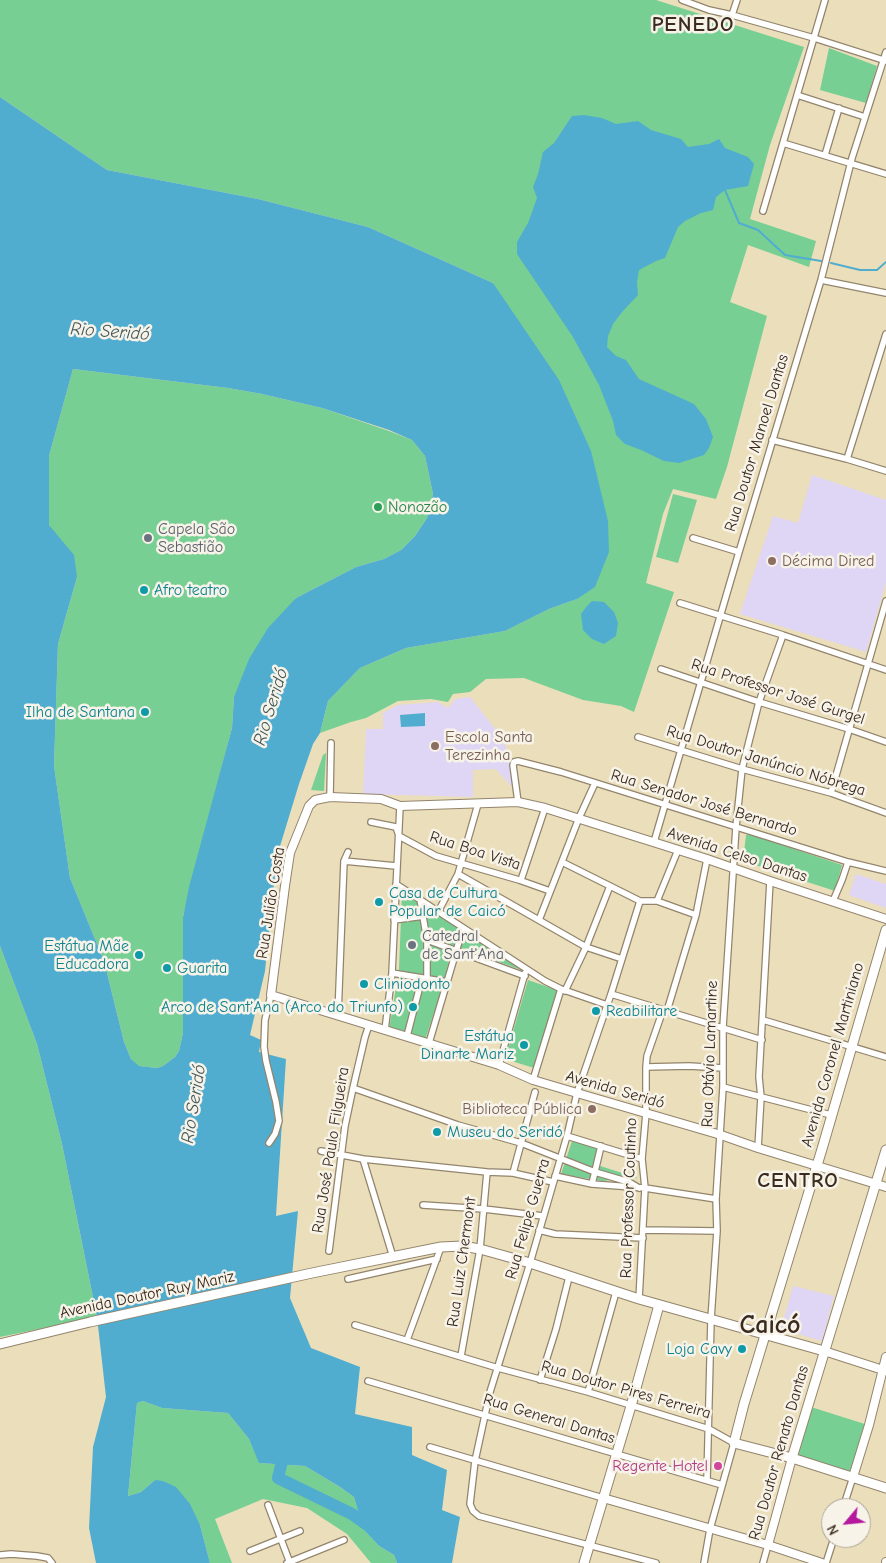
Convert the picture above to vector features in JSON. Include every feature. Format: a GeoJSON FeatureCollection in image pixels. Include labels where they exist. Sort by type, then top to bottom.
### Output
{"type":"FeatureCollection","features":[{"type":"Feature","properties":{"kind":"main road","name":"Avenida Celso Dantas"},"geometry":{"type":"LineString","coordinates":[[330,797],[381,799],[400,806],[518,802],[579,818],[886,919]]}},
{"type":"Feature","properties":{"kind":"main road","name":"Rua Julião Costa"},"geometry":{"type":"LineString","coordinates":[[271,995],[284,886],[290,853],[309,806],[315,800],[330,797]]}},
{"type":"Feature","properties":{"kind":"main road","name":"Avenida Coronel Martiniano"},"geometry":{"type":"LineString","coordinates":[[734,1443],[886,930]]}},
{"type":"Feature","properties":{"kind":"main road","name":"Avenida Seridó"},"geometry":{"type":"LineString","coordinates":[[271,995],[338,1013],[369,1025],[499,1064],[533,1080],[886,1186]]}},
{"type":"Feature","properties":{"kind":"main road","name":"Rua Doutor Renato Dantas"},"geometry":{"type":"LineString","coordinates":[[768,1545],[792,1458],[886,1150]]}},
{"type":"Feature","properties":{"kind":"main road","name":"Avenida Doutor Ruy Mariz"},"geometry":{"type":"LineString","coordinates":[[0,1344],[90,1322],[301,1276],[441,1247],[462,1246],[530,1263],[659,1305],[824,1351]]}},
{"type":"Feature","properties":{"kind":"main road"},"geometry":{"type":"LineString","coordinates":[[584,1563],[659,1305]]}},
{"type":"Feature","properties":{"kind":"main road"},"geometry":{"type":"LineString","coordinates":[[824,1351],[884,1371]]}},
{"type":"Feature","properties":{"kind":"main road"},"geometry":{"type":"LineString","coordinates":[[853,1477],[884,1371],[886,1357]]}},
{"type":"Feature","properties":{"kind":"main road","name":"Rua Doutor Pires Ferreira"},"geometry":{"type":"LineString","coordinates":[[734,1443],[792,1458],[886,1488]]}},
{"type":"Feature","properties":{"kind":"main road"},"geometry":{"type":"LineString","coordinates":[[603,1498],[768,1545],[822,1563]]}},
{"type":"Feature","properties":{"kind":"street"},"geometry":{"type":"LineString","coordinates":[[682,0],[709,10],[814,38],[885,61]]}},
{"type":"Feature","properties":{"kind":"street"},"geometry":{"type":"LineString","coordinates":[[732,15],[737,0]]}},
{"type":"Feature","properties":{"kind":"street"},"geometry":{"type":"LineString","coordinates":[[763,211],[825,0]]}},
{"type":"Feature","properties":{"kind":"street","name":"Rua Doutor Manoel Dantas"},"geometry":{"type":"LineString","coordinates":[[654,842],[821,280],[851,163],[885,61],[886,52]]}},
{"type":"Feature","properties":{"kind":"street"},"geometry":{"type":"LineString","coordinates":[[797,95],[865,117]]}},
{"type":"Feature","properties":{"kind":"street"},"geometry":{"type":"LineString","coordinates":[[825,156],[839,108]]}},
{"type":"Feature","properties":{"kind":"street"},"geometry":{"type":"LineString","coordinates":[[783,143],[886,174]]}},
{"type":"Feature","properties":{"kind":"street"},"geometry":{"type":"LineString","coordinates":[[821,280],[886,293]]}},
{"type":"Feature","properties":{"kind":"street"},"geometry":{"type":"LineString","coordinates":[[847,459],[886,334]]}},
{"type":"Feature","properties":{"kind":"street"},"geometry":{"type":"LineString","coordinates":[[772,440],[886,471]]}},
{"type":"Feature","properties":{"kind":"street"},"geometry":{"type":"LineString","coordinates":[[693,538],[739,552]]}},
{"type":"Feature","properties":{"kind":"street"},"geometry":{"type":"LineString","coordinates":[[831,794],[886,601]]}},
{"type":"Feature","properties":{"kind":"street"},"geometry":{"type":"LineString","coordinates":[[680,603],[886,670]]}},
{"type":"Feature","properties":{"kind":"street","name":"Rua Otávio Lamartine"},"geometry":{"type":"LineString","coordinates":[[707,1480],[711,1318],[723,1087],[722,1027],[736,827],[742,769],[759,702],[783,635]]}},
{"type":"Feature","properties":{"kind":"street","name":"Rua Professor José Gurgel"},"geometry":{"type":"LineString","coordinates":[[661,669],[886,742]]}},
{"type":"Feature","properties":{"kind":"street","name":"Rua Doutor Janúncio Nóbrega"},"geometry":{"type":"LineString","coordinates":[[638,736],[742,769],[831,794],[886,813]]}},
{"type":"Feature","properties":{"kind":"street"},"geometry":{"type":"LineString","coordinates":[[330,797],[332,743]]}},
{"type":"Feature","properties":{"kind":"street","name":"Rua Senador José Bernardo"},"geometry":{"type":"LineString","coordinates":[[518,802],[514,762],[520,761],[848,862],[886,871]]}},
{"type":"Feature","properties":{"kind":"street"},"geometry":{"type":"LineString","coordinates":[[539,920],[579,818],[595,783]]}},
{"type":"Feature","properties":{"kind":"street"},"geometry":{"type":"LineString","coordinates":[[438,912],[458,874],[478,804]]}},
{"type":"Feature","properties":{"kind":"street"},"geometry":{"type":"LineString","coordinates":[[385,1030],[392,973],[400,806]]}},
{"type":"Feature","properties":{"kind":"street"},"geometry":{"type":"LineString","coordinates":[[521,880],[545,808]]}},
{"type":"Feature","properties":{"kind":"street","name":"Rua Boa Vista"},"geometry":{"type":"LineString","coordinates":[[371,822],[396,827],[399,836],[436,856],[521,880],[550,892]]}},
{"type":"Feature","properties":{"kind":"street"},"geometry":{"type":"LineString","coordinates":[[657,901],[678,850]]}},
{"type":"Feature","properties":{"kind":"street"},"geometry":{"type":"LineString","coordinates":[[338,1013],[344,861],[348,852]]}},
{"type":"Feature","properties":{"kind":"street","name":"Rua Professor Coutinho"},"geometry":{"type":"LineString","coordinates":[[639,1299],[644,1230],[642,1159],[646,1113],[646,1067],[648,1056],[665,1011],[696,915],[707,859]]}},
{"type":"Feature","properties":{"kind":"street"},"geometry":{"type":"LineString","coordinates":[[344,861],[396,866]]}},
{"type":"Feature","properties":{"kind":"street"},"geometry":{"type":"LineString","coordinates":[[562,862],[640,901],[657,901],[696,915]]}},
{"type":"Feature","properties":{"kind":"street"},"geometry":{"type":"LineString","coordinates":[[833,901],[848,862]]}},
{"type":"Feature","properties":{"kind":"street"},"geometry":{"type":"LineString","coordinates":[[458,874],[586,947],[622,959]]}},
{"type":"Feature","properties":{"kind":"street"},"geometry":{"type":"LineString","coordinates":[[758,1148],[770,881]]}},
{"type":"Feature","properties":{"kind":"street"},"geometry":{"type":"LineString","coordinates":[[396,884],[545,981],[563,990],[607,1005]]}},
{"type":"Feature","properties":{"kind":"street"},"geometry":{"type":"LineString","coordinates":[[533,1080],[563,990],[586,947],[610,886]]}},
{"type":"Feature","properties":{"kind":"street"},"geometry":{"type":"LineString","coordinates":[[407,1036],[424,979],[427,940],[420,899]]}},
{"type":"Feature","properties":{"kind":"street","name":"Rua Felipe Guerra"},"geometry":{"type":"LineString","coordinates":[[590,1545],[479,1516],[473,1511],[470,1504],[475,1461],[484,1414],[567,1136],[577,1093],[640,901]]}},
{"type":"Feature","properties":{"kind":"street"},"geometry":{"type":"LineString","coordinates":[[394,920],[424,916]]}},
{"type":"Feature","properties":{"kind":"street"},"geometry":{"type":"LineString","coordinates":[[429,1043],[464,928]]}},
{"type":"Feature","properties":{"kind":"street"},"geometry":{"type":"LineString","coordinates":[[427,940],[525,976]]}},
{"type":"Feature","properties":{"kind":"street"},"geometry":{"type":"LineString","coordinates":[[499,1064],[526,968]]}},
{"type":"Feature","properties":{"kind":"street"},"geometry":{"type":"LineString","coordinates":[[392,973],[447,982]]}},
{"type":"Feature","properties":{"kind":"street"},"geometry":{"type":"LineString","coordinates":[[611,994],[762,1040]]}},
{"type":"Feature","properties":{"kind":"street"},"geometry":{"type":"LineString","coordinates":[[269,1144],[275,1134],[279,1121],[264,1047],[265,1020],[271,995]]}},
{"type":"Feature","properties":{"kind":"street"},"geometry":{"type":"LineString","coordinates":[[763,1020],[886,1057]]}},
{"type":"Feature","properties":{"kind":"street","name":"Rua José Paulo Filgueira"},"geometry":{"type":"LineString","coordinates":[[329,1251],[353,1088],[369,1025]]}},
{"type":"Feature","properties":{"kind":"street"},"geometry":{"type":"LineString","coordinates":[[646,1067],[689,1066],[723,1068]]}},
{"type":"Feature","properties":{"kind":"street"},"geometry":{"type":"LineString","coordinates":[[723,1087],[831,1115]]}},
{"type":"Feature","properties":{"kind":"street"},"geometry":{"type":"LineString","coordinates":[[353,1088],[520,1143],[642,1188]]}},
{"type":"Feature","properties":{"kind":"street"},"geometry":{"type":"LineString","coordinates":[[512,1173],[535,1092]]}},
{"type":"Feature","properties":{"kind":"street"},"geometry":{"type":"LineString","coordinates":[[567,1136],[642,1159]]}},
{"type":"Feature","properties":{"kind":"street"},"geometry":{"type":"LineString","coordinates":[[592,1184],[602,1146]]}},
{"type":"Feature","properties":{"kind":"street"},"geometry":{"type":"LineString","coordinates":[[321,1150],[363,1159],[512,1173],[553,1182]]}},
{"type":"Feature","properties":{"kind":"street"},"geometry":{"type":"LineString","coordinates":[[363,1159],[393,1257]]}},
{"type":"Feature","properties":{"kind":"street","name":"Rua Luiz Chermont"},"geometry":{"type":"LineString","coordinates":[[461,1356],[480,1249],[487,1172]]}},
{"type":"Feature","properties":{"kind":"street"},"geometry":{"type":"LineString","coordinates":[[555,1176],[592,1184],[642,1188],[716,1199]]}},
{"type":"Feature","properties":{"kind":"street"},"geometry":{"type":"LineString","coordinates":[[423,1205],[484,1209],[543,1216]]}},
{"type":"Feature","properties":{"kind":"street"},"geometry":{"type":"LineString","coordinates":[[539,1230],[555,1234],[643,1238]]}},
{"type":"Feature","properties":{"kind":"street"},"geometry":{"type":"LineString","coordinates":[[644,1230],[717,1231]]}},
{"type":"Feature","properties":{"kind":"street"},"geometry":{"type":"LineString","coordinates":[[407,1340],[441,1247]]}},
{"type":"Feature","properties":{"kind":"street"},"geometry":{"type":"LineString","coordinates":[[348,1279],[437,1259]]}},
{"type":"Feature","properties":{"kind":"street"},"geometry":{"type":"LineString","coordinates":[[540,1380],[569,1277]]}},
{"type":"Feature","properties":{"kind":"street"},"geometry":{"type":"LineString","coordinates":[[588,1392],[616,1292]]}},
{"type":"Feature","properties":{"kind":"street","name":"Rua Doutor Pires Ferreira"},"geometry":{"type":"LineString","coordinates":[[354,1325],[709,1429],[734,1443]]}},
{"type":"Feature","properties":{"kind":"street","name":"Rua General Dantas"},"geometry":{"type":"LineString","coordinates":[[368,1380],[722,1485]]}},
{"type":"Feature","properties":{"kind":"street","name":"Avenida Coronel Martiniano"},"geometry":{"type":"LineString","coordinates":[[704,1563],[710,1529],[734,1443]]}},
{"type":"Feature","properties":{"kind":"street"},"geometry":{"type":"LineString","coordinates":[[430,1448],[603,1498]]}},
{"type":"Feature","properties":{"kind":"street"},"geometry":{"type":"LineString","coordinates":[[847,1498],[853,1477]]}},
{"type":"Feature","properties":{"kind":"street"},"geometry":{"type":"LineString","coordinates":[[268,1505],[289,1563],[344,1540]]}},
{"type":"Feature","properties":{"kind":"street"},"geometry":{"type":"LineString","coordinates":[[250,1551],[300,1531]]}},
{"type":"Feature","properties":{"kind":"street"},"geometry":{"type":"LineString","coordinates":[[590,1545],[656,1563]]}},
{"type":"Feature","properties":{"kind":"street","name":"Rua Doutor Renato Dantas"},"geometry":{"type":"LineString","coordinates":[[763,1563],[768,1545]]}},
{"type":"Feature","properties":{"kind":"street"},"geometry":{"type":"LineString","coordinates":[[826,1563],[831,1548]]}},
{"type":"Feature","properties":{"kind":"street"},"geometry":{"type":"LineString","coordinates":[[0,1555],[37,1556],[48,1558],[52,1562]]}},
{"type":"Feature","properties":{"kind":"shaded area"},"geometry":{"type":"Polygon","coordinates":[[[812,475],[886,500],[886,582],[866,652],[740,614],[773,516],[798,523],[812,475]]]}},
{"type":"Feature","properties":{"kind":"shaded area","name":"Escola Santa Terezinha"},"geometry":{"type":"Polygon","coordinates":[[[470,697],[500,735],[511,758],[513,788],[496,769],[473,770],[473,797],[363,794],[366,729],[383,729],[383,713],[398,705],[438,702],[448,708],[455,699],[470,697]]]}},
{"type":"Feature","properties":{"kind":"shaded area"},"geometry":{"type":"Polygon","coordinates":[[[856,874],[886,884],[886,908],[849,895],[856,874]]]}},
{"type":"Feature","properties":{"kind":"shaded area"},"geometry":{"type":"Polygon","coordinates":[[[793,1286],[834,1296],[822,1341],[781,1329],[793,1286]]]}},
{"type":"Feature","properties":{"kind":"green space"},"geometry":{"type":"Polygon","coordinates":[[[0,0],[656,0],[804,47],[770,145],[750,219],[816,241],[809,267],[748,245],[730,302],[767,316],[727,467],[716,499],[673,489],[663,514],[646,583],[674,592],[634,712],[621,706],[583,700],[524,678],[486,679],[470,692],[453,694],[448,702],[431,699],[398,701],[366,718],[320,733],[328,701],[360,668],[406,648],[505,631],[549,609],[577,599],[493,283],[368,227],[258,199],[107,170],[0,97],[0,0]]]}},
{"type":"Feature","properties":{"kind":"green space"},"geometry":{"type":"Polygon","coordinates":[[[829,48],[877,66],[866,103],[820,90],[829,48]]]}},
{"type":"Feature","properties":{"kind":"green space","name":"Ilha de Santana"},"geometry":{"type":"Polygon","coordinates":[[[73,369],[262,394],[322,408],[389,431],[412,440],[425,456],[433,494],[427,518],[415,536],[401,550],[384,559],[356,567],[296,598],[234,697],[232,728],[183,916],[183,1033],[179,1051],[175,1057],[157,1068],[138,1066],[131,1059],[124,1042],[104,961],[70,878],[54,766],[58,644],[77,577],[49,525],[49,456],[73,369]]]}},
{"type":"Feature","properties":{"kind":"green space"},"geometry":{"type":"Polygon","coordinates":[[[673,494],[697,500],[678,563],[656,557],[673,494]]]}},
{"type":"Feature","properties":{"kind":"green space"},"geometry":{"type":"Polygon","coordinates":[[[326,753],[324,791],[311,790],[323,755],[326,753]]]}},
{"type":"Feature","properties":{"kind":"green space"},"geometry":{"type":"Polygon","coordinates":[[[749,834],[842,865],[835,891],[743,861],[746,835],[749,834]]]}},
{"type":"Feature","properties":{"kind":"green space"},"geometry":{"type":"Polygon","coordinates":[[[402,892],[533,974],[453,946],[425,1040],[389,1030],[399,969],[402,892]]]}},
{"type":"Feature","properties":{"kind":"green space"},"geometry":{"type":"Polygon","coordinates":[[[0,946],[37,1044],[62,1144],[97,1317],[0,1337],[0,946]]]}},
{"type":"Feature","properties":{"kind":"green space"},"geometry":{"type":"Polygon","coordinates":[[[528,980],[557,990],[534,1068],[505,1059],[528,980]]]}},
{"type":"Feature","properties":{"kind":"green space"},"geometry":{"type":"Polygon","coordinates":[[[573,1138],[601,1147],[597,1165],[638,1178],[602,1181],[561,1174],[573,1138]]]}},
{"type":"Feature","properties":{"kind":"green space"},"geometry":{"type":"Polygon","coordinates":[[[143,1401],[162,1408],[228,1413],[249,1439],[260,1463],[305,1466],[354,1497],[363,1529],[379,1546],[394,1555],[397,1563],[371,1563],[347,1534],[307,1508],[263,1499],[215,1519],[232,1563],[210,1563],[200,1525],[155,1480],[141,1492],[128,1496],[137,1403],[143,1401]]]}},
{"type":"Feature","properties":{"kind":"green space"},"geometry":{"type":"Polygon","coordinates":[[[811,1407],[868,1425],[854,1473],[797,1455],[811,1407]]]}},
{"type":"Feature","properties":{"kind":"water","name":"Rio Seridó"},"geometry":{"type":"Polygon","coordinates":[[[0,97],[107,170],[258,199],[368,227],[493,283],[559,380],[591,451],[608,521],[609,552],[595,587],[577,599],[549,609],[505,631],[406,648],[360,668],[328,701],[320,733],[313,744],[299,784],[277,856],[265,971],[250,1035],[261,1040],[259,1052],[286,1059],[276,1216],[298,1211],[290,1298],[311,1348],[360,1367],[355,1414],[412,1427],[412,1455],[447,1470],[442,1510],[460,1517],[452,1563],[397,1563],[394,1555],[379,1546],[363,1529],[354,1497],[305,1466],[259,1463],[249,1439],[228,1413],[162,1408],[143,1401],[137,1403],[128,1496],[141,1492],[155,1480],[163,1481],[176,1487],[190,1504],[200,1525],[210,1563],[96,1563],[89,1528],[93,1447],[106,1397],[97,1317],[62,1144],[37,1044],[0,946],[0,97]],[[73,369],[49,456],[49,525],[74,555],[77,577],[58,644],[54,766],[70,878],[104,961],[124,1042],[131,1059],[139,1066],[157,1068],[163,1066],[175,1057],[179,1051],[183,1033],[183,917],[189,887],[232,728],[234,697],[249,659],[268,628],[296,598],[356,567],[384,559],[401,550],[415,536],[427,518],[433,494],[425,456],[412,440],[389,430],[322,408],[228,388],[73,369]]]}},
{"type":"Feature","properties":{"kind":"water"},"geometry":{"type":"Polygon","coordinates":[[[584,115],[602,118],[616,124],[638,121],[651,130],[681,139],[688,147],[709,144],[719,139],[725,148],[748,157],[754,164],[748,186],[725,190],[716,197],[713,210],[701,213],[678,227],[665,258],[639,270],[637,282],[638,295],[613,324],[608,336],[607,347],[616,356],[626,360],[639,379],[694,404],[706,419],[713,437],[709,448],[704,455],[679,463],[664,461],[625,444],[616,435],[613,421],[599,385],[573,337],[517,254],[517,242],[528,223],[537,198],[533,187],[543,152],[554,143],[572,116],[584,115]]]}},
{"type":"Feature","properties":{"kind":"water"},"geometry":{"type":"Polygon","coordinates":[[[592,601],[604,602],[614,612],[618,623],[616,636],[604,644],[592,639],[583,630],[581,614],[592,601]]]}},
{"type":"Feature","properties":{"kind":"water"},"geometry":{"type":"Polygon","coordinates":[[[425,713],[425,726],[401,727],[400,715],[425,713]]]}},
{"type":"Feature","properties":{"kind":"waterway"},"geometry":{"type":"LineString","coordinates":[[725,190],[739,223],[758,230],[785,255],[821,261]]}},
{"type":"Feature","properties":{"kind":"waterway"},"geometry":{"type":"LineString","coordinates":[[831,263],[860,270],[877,270],[886,262]]}},
{"type":"Feature","properties":{"kind":"waterway"},"geometry":{"type":"LineString","coordinates":[[281,1451],[284,1453],[278,1478],[352,1514],[373,1529]]}},
{"type":"Feature","properties":{"kind":"place","name":"Nonozão"},"geometry":{"type":"Point","coordinates":[378,507]}},
{"type":"Feature","properties":{"kind":"place","name":"Capela São Sebastião"},"geometry":{"type":"Point","coordinates":[148,538]}},
{"type":"Feature","properties":{"kind":"place","name":"Décima Dired"},"geometry":{"type":"Point","coordinates":[772,561]}},
{"type":"Feature","properties":{"kind":"place","name":"Afro teatro"},"geometry":{"type":"Point","coordinates":[144,590]}},
{"type":"Feature","properties":{"kind":"place","name":"Ilha de Santana"},"geometry":{"type":"Point","coordinates":[145,712]}},
{"type":"Feature","properties":{"kind":"place","name":"Escola Santa Terezinha"},"geometry":{"type":"Point","coordinates":[435,746]}},
{"type":"Feature","properties":{"kind":"place","name":"Casa de Cultura Popular de Caicó"},"geometry":{"type":"Point","coordinates":[379,902]}},
{"type":"Feature","properties":{"kind":"place","name":"Catedral de Sant'Ana"},"geometry":{"type":"Point","coordinates":[412,945]}},
{"type":"Feature","properties":{"kind":"place","name":"Estátua Mãe Educadora"},"geometry":{"type":"Point","coordinates":[139,955]}},
{"type":"Feature","properties":{"kind":"place","name":"Guarita"},"geometry":{"type":"Point","coordinates":[167,968]}},
{"type":"Feature","properties":{"kind":"place","name":"Cliniodonto"},"geometry":{"type":"Point","coordinates":[364,984]}},
{"type":"Feature","properties":{"kind":"place","name":"Arco de Sant'Ana (Arco do Triunfo)"},"geometry":{"type":"Point","coordinates":[413,1007]}},
{"type":"Feature","properties":{"kind":"place","name":"Reabilitare"},"geometry":{"type":"Point","coordinates":[596,1011]}},
{"type":"Feature","properties":{"kind":"place","name":"Estátua Dinarte Mariz"},"geometry":{"type":"Point","coordinates":[524,1045]}},
{"type":"Feature","properties":{"kind":"place","name":"Biblioteca Pública"},"geometry":{"type":"Point","coordinates":[592,1109]}},
{"type":"Feature","properties":{"kind":"place","name":"Museu do Seridó"},"geometry":{"type":"Point","coordinates":[437,1132]}},
{"type":"Feature","properties":{"kind":"place","name":"Loja Cavy"},"geometry":{"type":"Point","coordinates":[742,1349]}},
{"type":"Feature","properties":{"kind":"place","name":"Regente Hotel"},"geometry":{"type":"Point","coordinates":[718,1466]}},
{"type":"Feature","properties":{"kind":"district","name":"PENEDO"},"geometry":{"type":"Point","coordinates":[693,25]}},
{"type":"Feature","properties":{"kind":"district","name":"CENTRO"},"geometry":{"type":"Point","coordinates":[798,1181]}},
{"type":"Feature","properties":{"kind":"district","name":"Caicó"},"geometry":{"type":"Point","coordinates":[770,1326]}}]}
